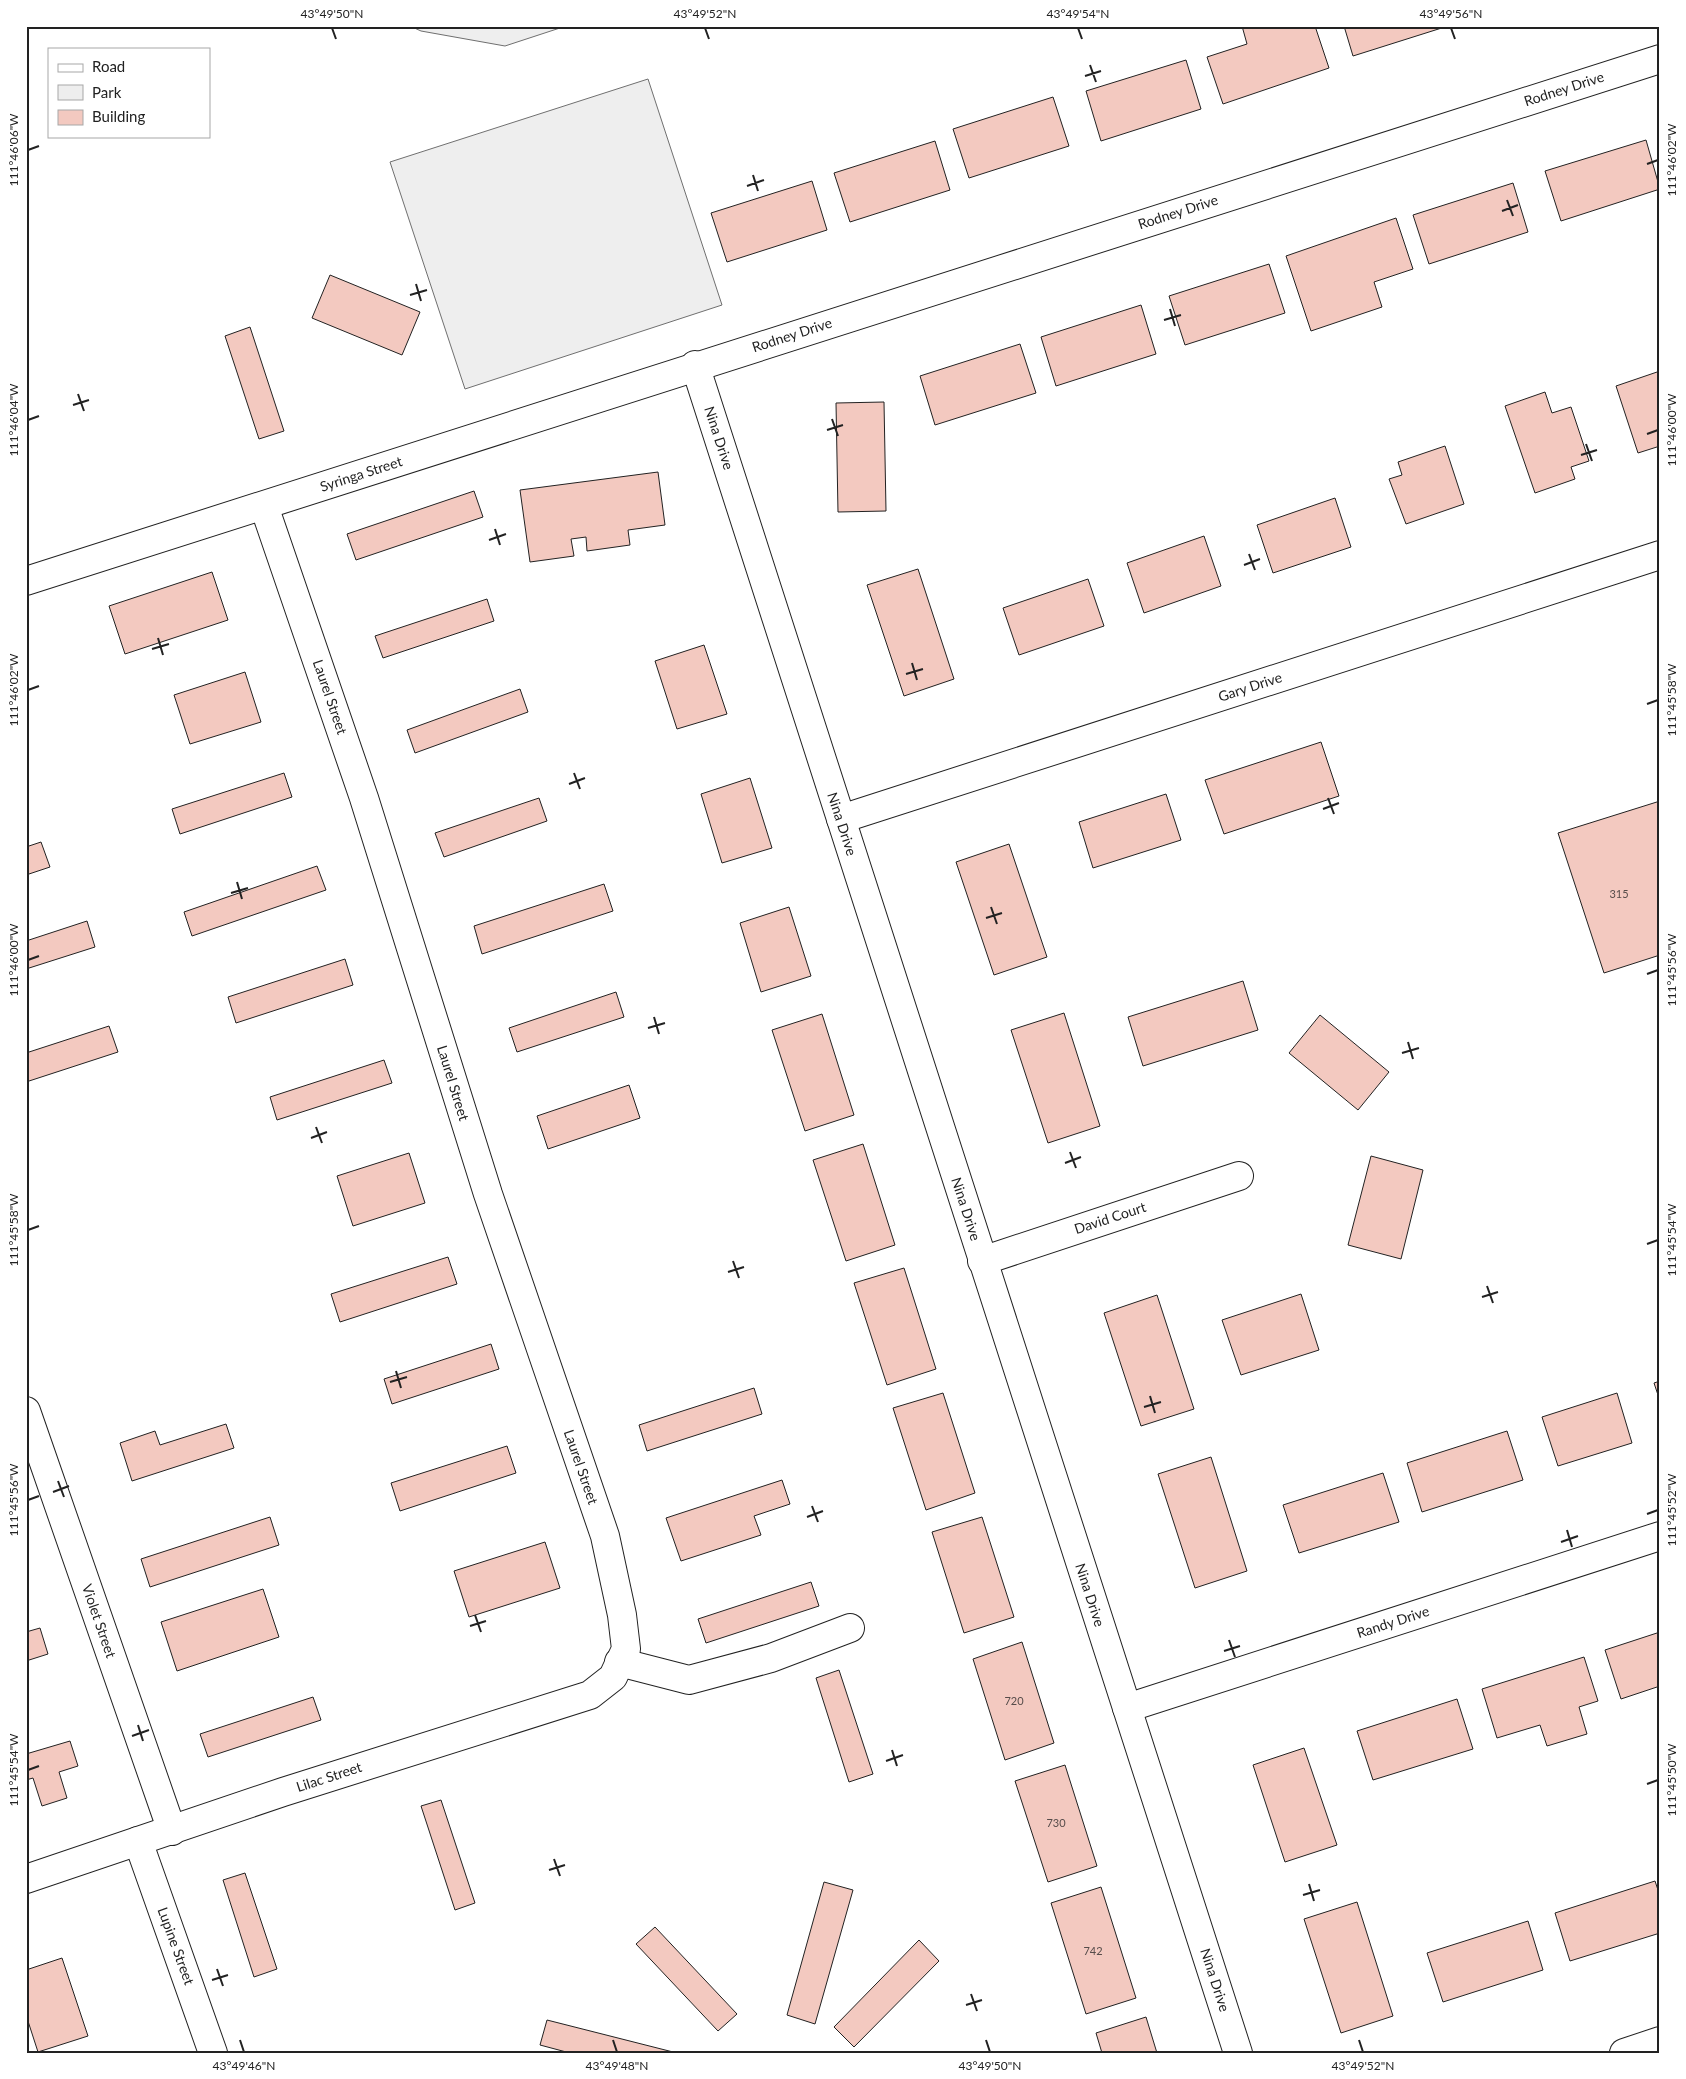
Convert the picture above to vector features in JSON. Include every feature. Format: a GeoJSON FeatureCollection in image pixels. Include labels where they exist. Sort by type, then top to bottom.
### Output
{"type":"FeatureCollection","features":[{"type":"Feature","properties":{"kind":"street","name":"Rodney Drive"},"geometry":{"type":"LineString","coordinates":[[696,366],[1660,59]]}},
{"type":"Feature","properties":{"kind":"street","name":"Syringa Street"},"geometry":{"type":"LineString","coordinates":[[26,581],[696,366]]}},
{"type":"Feature","properties":{"kind":"street","name":"Nina Drive"},"geometry":{"type":"LineString","coordinates":[[696,366],[1238,2053]]}},
{"type":"Feature","properties":{"kind":"street","name":"Laurel Street"},"geometry":{"type":"LineString","coordinates":[[264,506],[364,798],[488,1194],[604,1536],[622,1614],[626,1649],[619,1662]]}},
{"type":"Feature","properties":{"kind":"street","name":"Gary Drive"},"geometry":{"type":"LineString","coordinates":[[841,819],[1660,555]]}},
{"type":"Feature","properties":{"kind":"street","name":"David Court"},"geometry":{"type":"LineString","coordinates":[[982,1261],[1239,1176]]}},
{"type":"Feature","properties":{"kind":"street","name":"Violet Street"},"geometry":{"type":"LineString","coordinates":[[26,1411],[172,1831]]}},
{"type":"Feature","properties":{"kind":"street","name":"Randy Drive"},"geometry":{"type":"LineString","coordinates":[[1127,1708],[1660,1536]]}},
{"type":"Feature","properties":{"kind":"street"},"geometry":{"type":"LineString","coordinates":[[619,1662],[689,1680],[771,1658],[850,1628]]}},
{"type":"Feature","properties":{"kind":"street","name":"Lilac Street"},"geometry":{"type":"LineString","coordinates":[[26,1879],[283,1792],[590,1695],[613,1677],[619,1662]]}},
{"type":"Feature","properties":{"kind":"street","name":"Lupine Street"},"geometry":{"type":"LineString","coordinates":[[138,1841],[213,2053]]}},
{"type":"Feature","properties":{"kind":"street"},"geometry":{"type":"LineString","coordinates":[[1624,2053],[1660,2041]]}},
{"type":"Feature","properties":{"kind":"green space"},"geometry":{"type":"Polygon","coordinates":[[[410,26],[566,26],[505,46],[421,31],[410,26]]]}},
{"type":"Feature","properties":{"kind":"green space"},"geometry":{"type":"Polygon","coordinates":[[[648,79],[722,305],[465,389],[390,162],[648,79]]]}},
{"type":"Feature","properties":{"kind":"building"},"geometry":{"type":"Polygon","coordinates":[[[1242,26],[1315,26],[1329,68],[1223,104],[1207,57],[1247,44],[1242,26]]]}},
{"type":"Feature","properties":{"kind":"building"},"geometry":{"type":"Polygon","coordinates":[[[1344,26],[1448,26],[1353,56],[1344,26]]]}},
{"type":"Feature","properties":{"kind":"building"},"geometry":{"type":"Polygon","coordinates":[[[1186,60],[1201,109],[1101,141],[1086,91],[1186,60]]]}},
{"type":"Feature","properties":{"kind":"building"},"geometry":{"type":"Polygon","coordinates":[[[1053,97],[1069,146],[969,178],[953,129],[1053,97]]]}},
{"type":"Feature","properties":{"kind":"building"},"geometry":{"type":"Polygon","coordinates":[[[1646,140],[1660,189],[1561,221],[1545,171],[1646,140]]]}},
{"type":"Feature","properties":{"kind":"building"},"geometry":{"type":"Polygon","coordinates":[[[935,141],[950,190],[850,222],[834,173],[935,141]]]}},
{"type":"Feature","properties":{"kind":"building"},"geometry":{"type":"Polygon","coordinates":[[[812,181],[827,230],[727,262],[711,213],[812,181]]]}},
{"type":"Feature","properties":{"kind":"building"},"geometry":{"type":"Polygon","coordinates":[[[1513,183],[1528,232],[1429,264],[1413,215],[1513,183]]]}},
{"type":"Feature","properties":{"kind":"building"},"geometry":{"type":"Polygon","coordinates":[[[1396,218],[1413,269],[1374,282],[1382,307],[1311,331],[1286,256],[1396,218]]]}},
{"type":"Feature","properties":{"kind":"building"},"geometry":{"type":"Polygon","coordinates":[[[1269,264],[1285,313],[1185,345],[1169,296],[1269,264]]]}},
{"type":"Feature","properties":{"kind":"building"},"geometry":{"type":"Polygon","coordinates":[[[330,275],[420,312],[402,355],[312,318],[330,275]]]}},
{"type":"Feature","properties":{"kind":"building"},"geometry":{"type":"Polygon","coordinates":[[[1141,305],[1156,354],[1056,386],[1041,337],[1141,305]]]}},
{"type":"Feature","properties":{"kind":"building"},"geometry":{"type":"Polygon","coordinates":[[[250,327],[284,431],[259,439],[225,336],[250,327]]]}},
{"type":"Feature","properties":{"kind":"building"},"geometry":{"type":"Polygon","coordinates":[[[1020,344],[1036,393],[935,425],[920,376],[1020,344]]]}},
{"type":"Feature","properties":{"kind":"building"},"geometry":{"type":"Polygon","coordinates":[[[1660,371],[1660,446],[1638,453],[1616,386],[1660,371]]]}},
{"type":"Feature","properties":{"kind":"building"},"geometry":{"type":"Polygon","coordinates":[[[1545,392],[1552,413],[1571,407],[1589,461],[1571,467],[1575,479],[1535,493],[1505,406],[1545,392]]]}},
{"type":"Feature","properties":{"kind":"building"},"geometry":{"type":"Polygon","coordinates":[[[884,402],[886,511],[838,512],[836,403],[884,402]]]}},
{"type":"Feature","properties":{"kind":"building"},"geometry":{"type":"Polygon","coordinates":[[[1445,446],[1464,504],[1406,524],[1389,479],[1402,475],[1398,462],[1445,446]]]}},
{"type":"Feature","properties":{"kind":"building"},"geometry":{"type":"Polygon","coordinates":[[[658,472],[665,525],[628,530],[630,545],[587,551],[586,537],[571,539],[574,556],[530,562],[520,490],[658,472]]]}},
{"type":"Feature","properties":{"kind":"building"},"geometry":{"type":"Polygon","coordinates":[[[474,491],[483,517],[356,560],[347,534],[474,491]]]}},
{"type":"Feature","properties":{"kind":"building"},"geometry":{"type":"Polygon","coordinates":[[[1335,498],[1351,547],[1273,573],[1257,525],[1335,498]]]}},
{"type":"Feature","properties":{"kind":"building"},"geometry":{"type":"Polygon","coordinates":[[[1204,536],[1221,586],[1144,613],[1127,563],[1204,536]]]}},
{"type":"Feature","properties":{"kind":"building"},"geometry":{"type":"Polygon","coordinates":[[[918,569],[954,679],[904,696],[867,585],[918,569]]]}},
{"type":"Feature","properties":{"kind":"building"},"geometry":{"type":"Polygon","coordinates":[[[212,572],[228,620],[125,654],[109,606],[212,572]]]}},
{"type":"Feature","properties":{"kind":"building"},"geometry":{"type":"Polygon","coordinates":[[[1088,579],[1104,626],[1019,655],[1003,608],[1088,579]]]}},
{"type":"Feature","properties":{"kind":"building"},"geometry":{"type":"Polygon","coordinates":[[[487,599],[494,621],[383,658],[375,636],[487,599]]]}},
{"type":"Feature","properties":{"kind":"building"},"geometry":{"type":"Polygon","coordinates":[[[704,645],[727,714],[677,729],[655,661],[704,645]]]}},
{"type":"Feature","properties":{"kind":"building"},"geometry":{"type":"Polygon","coordinates":[[[245,672],[261,722],[190,744],[174,695],[245,672]]]}},
{"type":"Feature","properties":{"kind":"building"},"geometry":{"type":"Polygon","coordinates":[[[520,689],[528,712],[415,753],[407,730],[520,689]]]}},
{"type":"Feature","properties":{"kind":"building"},"geometry":{"type":"Polygon","coordinates":[[[1321,742],[1339,796],[1224,834],[1205,780],[1321,742]]]}},
{"type":"Feature","properties":{"kind":"building"},"geometry":{"type":"Polygon","coordinates":[[[284,773],[292,797],[180,834],[172,809],[284,773]]]}},
{"type":"Feature","properties":{"kind":"building"},"geometry":{"type":"Polygon","coordinates":[[[750,778],[772,848],[722,863],[701,794],[750,778]]]}},
{"type":"Feature","properties":{"kind":"building"},"geometry":{"type":"Polygon","coordinates":[[[1166,794],[1181,840],[1093,868],[1079,822],[1166,794]]]}},
{"type":"Feature","properties":{"kind":"building"},"geometry":{"type":"Polygon","coordinates":[[[539,798],[547,821],[444,857],[435,833],[539,798]]]}},
{"type":"Feature","properties":{"kind":"building"},"geometry":{"type":"Polygon","coordinates":[[[1660,801],[1660,955],[1604,973],[1558,833],[1660,801]]]}},
{"type":"Feature","properties":{"kind":"building"},"geometry":{"type":"Polygon","coordinates":[[[41,842],[50,867],[26,875],[26,847],[41,842]]]}},
{"type":"Feature","properties":{"kind":"building"},"geometry":{"type":"Polygon","coordinates":[[[1009,844],[1047,957],[994,975],[956,862],[1009,844]]]}},
{"type":"Feature","properties":{"kind":"building"},"geometry":{"type":"Polygon","coordinates":[[[317,866],[326,890],[192,936],[184,912],[317,866]]]}},
{"type":"Feature","properties":{"kind":"building"},"geometry":{"type":"Polygon","coordinates":[[[604,884],[613,911],[482,954],[474,926],[604,884]]]}},
{"type":"Feature","properties":{"kind":"building"},"geometry":{"type":"Polygon","coordinates":[[[789,907],[811,976],[761,992],[740,923],[789,907]]]}},
{"type":"Feature","properties":{"kind":"building"},"geometry":{"type":"Polygon","coordinates":[[[87,921],[95,947],[26,969],[26,941],[87,921]]]}},
{"type":"Feature","properties":{"kind":"building"},"geometry":{"type":"Polygon","coordinates":[[[345,959],[353,985],[236,1023],[228,997],[345,959]]]}},
{"type":"Feature","properties":{"kind":"building"},"geometry":{"type":"Polygon","coordinates":[[[1243,981],[1258,1030],[1143,1066],[1128,1017],[1243,981]]]}},
{"type":"Feature","properties":{"kind":"building"},"geometry":{"type":"Polygon","coordinates":[[[616,992],[624,1017],[517,1052],[509,1028],[616,992]]]}},
{"type":"Feature","properties":{"kind":"building"},"geometry":{"type":"Polygon","coordinates":[[[1064,1013],[1100,1126],[1048,1143],[1011,1030],[1064,1013]]]}},
{"type":"Feature","properties":{"kind":"building"},"geometry":{"type":"Polygon","coordinates":[[[822,1014],[854,1115],[805,1131],[772,1030],[822,1014]]]}},
{"type":"Feature","properties":{"kind":"building"},"geometry":{"type":"Polygon","coordinates":[[[1320,1015],[1389,1072],[1358,1110],[1289,1053],[1320,1015]]]}},
{"type":"Feature","properties":{"kind":"building"},"geometry":{"type":"Polygon","coordinates":[[[109,1026],[118,1052],[26,1082],[26,1053],[109,1026]]]}},
{"type":"Feature","properties":{"kind":"building"},"geometry":{"type":"Polygon","coordinates":[[[384,1060],[392,1083],[277,1120],[270,1097],[384,1060]]]}},
{"type":"Feature","properties":{"kind":"building"},"geometry":{"type":"Polygon","coordinates":[[[629,1085],[640,1118],[548,1149],[537,1116],[629,1085]]]}},
{"type":"Feature","properties":{"kind":"building"},"geometry":{"type":"Polygon","coordinates":[[[863,1144],[895,1245],[846,1261],[813,1160],[863,1144]]]}},
{"type":"Feature","properties":{"kind":"building"},"geometry":{"type":"Polygon","coordinates":[[[409,1153],[425,1203],[353,1226],[337,1176],[409,1153]]]}},
{"type":"Feature","properties":{"kind":"building"},"geometry":{"type":"Polygon","coordinates":[[[1371,1156],[1423,1170],[1401,1259],[1348,1245],[1371,1156]]]}},
{"type":"Feature","properties":{"kind":"building"},"geometry":{"type":"Polygon","coordinates":[[[448,1257],[457,1284],[340,1322],[331,1294],[448,1257]]]}},
{"type":"Feature","properties":{"kind":"building"},"geometry":{"type":"Polygon","coordinates":[[[904,1268],[936,1369],[887,1385],[854,1283],[904,1268]]]}},
{"type":"Feature","properties":{"kind":"building"},"geometry":{"type":"Polygon","coordinates":[[[1301,1294],[1319,1350],[1241,1375],[1222,1320],[1301,1294]]]}},
{"type":"Feature","properties":{"kind":"building"},"geometry":{"type":"Polygon","coordinates":[[[1157,1295],[1194,1409],[1141,1426],[1104,1313],[1157,1295]]]}},
{"type":"Feature","properties":{"kind":"building"},"geometry":{"type":"Polygon","coordinates":[[[491,1344],[499,1369],[392,1404],[384,1379],[491,1344]]]}},
{"type":"Feature","properties":{"kind":"building"},"geometry":{"type":"Polygon","coordinates":[[[1660,1381],[1660,1401],[1654,1383],[1660,1381]]]}},
{"type":"Feature","properties":{"kind":"building"},"geometry":{"type":"Polygon","coordinates":[[[754,1388],[762,1414],[647,1451],[639,1425],[754,1388]]]}},
{"type":"Feature","properties":{"kind":"building"},"geometry":{"type":"Polygon","coordinates":[[[943,1393],[975,1493],[926,1510],[893,1408],[943,1393]]]}},
{"type":"Feature","properties":{"kind":"building"},"geometry":{"type":"Polygon","coordinates":[[[1617,1393],[1632,1443],[1558,1466],[1542,1417],[1617,1393]]]}},
{"type":"Feature","properties":{"kind":"building"},"geometry":{"type":"Polygon","coordinates":[[[226,1424],[234,1448],[132,1481],[120,1443],[155,1431],[160,1445],[226,1424]]]}},
{"type":"Feature","properties":{"kind":"building"},"geometry":{"type":"Polygon","coordinates":[[[1507,1431],[1523,1480],[1422,1512],[1407,1463],[1507,1431]]]}},
{"type":"Feature","properties":{"kind":"building"},"geometry":{"type":"Polygon","coordinates":[[[507,1446],[516,1473],[400,1511],[391,1483],[507,1446]]]}},
{"type":"Feature","properties":{"kind":"building"},"geometry":{"type":"Polygon","coordinates":[[[1211,1457],[1247,1571],[1195,1588],[1158,1474],[1211,1457]]]}},
{"type":"Feature","properties":{"kind":"building"},"geometry":{"type":"Polygon","coordinates":[[[1383,1473],[1399,1522],[1299,1553],[1283,1505],[1383,1473]]]}},
{"type":"Feature","properties":{"kind":"building"},"geometry":{"type":"Polygon","coordinates":[[[782,1480],[790,1504],[754,1516],[761,1535],[681,1561],[666,1518],[782,1480]]]}},
{"type":"Feature","properties":{"kind":"building"},"geometry":{"type":"Polygon","coordinates":[[[270,1517],[279,1545],[150,1587],[141,1559],[270,1517]]]}},
{"type":"Feature","properties":{"kind":"building"},"geometry":{"type":"Polygon","coordinates":[[[982,1517],[1014,1617],[964,1633],[932,1532],[982,1517]]]}},
{"type":"Feature","properties":{"kind":"building"},"geometry":{"type":"Polygon","coordinates":[[[545,1542],[560,1588],[469,1617],[454,1571],[545,1542]]]}},
{"type":"Feature","properties":{"kind":"building"},"geometry":{"type":"Polygon","coordinates":[[[811,1582],[819,1606],[706,1643],[698,1619],[811,1582]]]}},
{"type":"Feature","properties":{"kind":"building"},"geometry":{"type":"Polygon","coordinates":[[[263,1589],[279,1637],[177,1671],[161,1622],[263,1589]]]}},
{"type":"Feature","properties":{"kind":"building"},"geometry":{"type":"Polygon","coordinates":[[[40,1628],[48,1654],[26,1661],[26,1632],[40,1628]]]}},
{"type":"Feature","properties":{"kind":"building"},"geometry":{"type":"Polygon","coordinates":[[[1660,1632],[1660,1686],[1621,1699],[1605,1650],[1660,1632]]]}},
{"type":"Feature","properties":{"kind":"building"},"geometry":{"type":"Polygon","coordinates":[[[1022,1642],[1054,1743],[1005,1760],[973,1659],[1022,1642]]]}},
{"type":"Feature","properties":{"kind":"building"},"geometry":{"type":"Polygon","coordinates":[[[1584,1657],[1598,1701],[1579,1707],[1587,1734],[1547,1746],[1540,1725],[1497,1738],[1482,1689],[1584,1657]]]}},
{"type":"Feature","properties":{"kind":"building"},"geometry":{"type":"Polygon","coordinates":[[[839,1670],[873,1774],[849,1782],[816,1678],[839,1670]]]}},
{"type":"Feature","properties":{"kind":"building"},"geometry":{"type":"Polygon","coordinates":[[[313,1697],[321,1720],[208,1757],[200,1734],[313,1697]]]}},
{"type":"Feature","properties":{"kind":"building"},"geometry":{"type":"Polygon","coordinates":[[[1457,1699],[1473,1749],[1373,1780],[1357,1731],[1457,1699]]]}},
{"type":"Feature","properties":{"kind":"building"},"geometry":{"type":"Polygon","coordinates":[[[70,1741],[78,1766],[59,1772],[67,1798],[42,1806],[33,1778],[26,1780],[26,1754],[70,1741]]]}},
{"type":"Feature","properties":{"kind":"building"},"geometry":{"type":"Polygon","coordinates":[[[1304,1748],[1337,1845],[1285,1862],[1253,1765],[1304,1748]]]}},
{"type":"Feature","properties":{"kind":"building"},"geometry":{"type":"Polygon","coordinates":[[[1065,1765],[1097,1866],[1048,1882],[1015,1781],[1065,1765]]]}},
{"type":"Feature","properties":{"kind":"building"},"geometry":{"type":"Polygon","coordinates":[[[441,1800],[475,1903],[455,1910],[421,1806],[441,1800]]]}},
{"type":"Feature","properties":{"kind":"building"},"geometry":{"type":"Polygon","coordinates":[[[245,1873],[277,1969],[254,1977],[223,1880],[245,1873]]]}},
{"type":"Feature","properties":{"kind":"building"},"geometry":{"type":"Polygon","coordinates":[[[1655,1881],[1660,1896],[1660,1933],[1570,1961],[1555,1913],[1655,1881]]]}},
{"type":"Feature","properties":{"kind":"building"},"geometry":{"type":"Polygon","coordinates":[[[824,1882],[853,1890],[815,2024],[787,2015],[824,1882]]]}},
{"type":"Feature","properties":{"kind":"building"},"geometry":{"type":"Polygon","coordinates":[[[1101,1887],[1136,1998],[1086,2014],[1051,1903],[1101,1887]]]}},
{"type":"Feature","properties":{"kind":"building"},"geometry":{"type":"Polygon","coordinates":[[[1357,1902],[1393,2016],[1341,2033],[1304,1919],[1357,1902]]]}},
{"type":"Feature","properties":{"kind":"building"},"geometry":{"type":"Polygon","coordinates":[[[1528,1921],[1543,1970],[1443,2002],[1427,1953],[1528,1921]]]}},
{"type":"Feature","properties":{"kind":"building"},"geometry":{"type":"Polygon","coordinates":[[[655,1927],[737,2014],[718,2031],[636,1944],[655,1927]]]}},
{"type":"Feature","properties":{"kind":"building"},"geometry":{"type":"Polygon","coordinates":[[[919,1940],[939,1961],[854,2047],[834,2027],[919,1940]]]}},
{"type":"Feature","properties":{"kind":"building"},"geometry":{"type":"Polygon","coordinates":[[[62,1958],[88,2036],[38,2052],[26,2015],[26,1970],[62,1958]]]}},
{"type":"Feature","properties":{"kind":"building"},"geometry":{"type":"Polygon","coordinates":[[[1146,2017],[1157,2053],[1102,2053],[1096,2033],[1146,2017]]]}},
{"type":"Feature","properties":{"kind":"building"},"geometry":{"type":"Polygon","coordinates":[[[547,2020],[677,2053],[570,2053],[540,2045],[547,2020]]]}}]}
